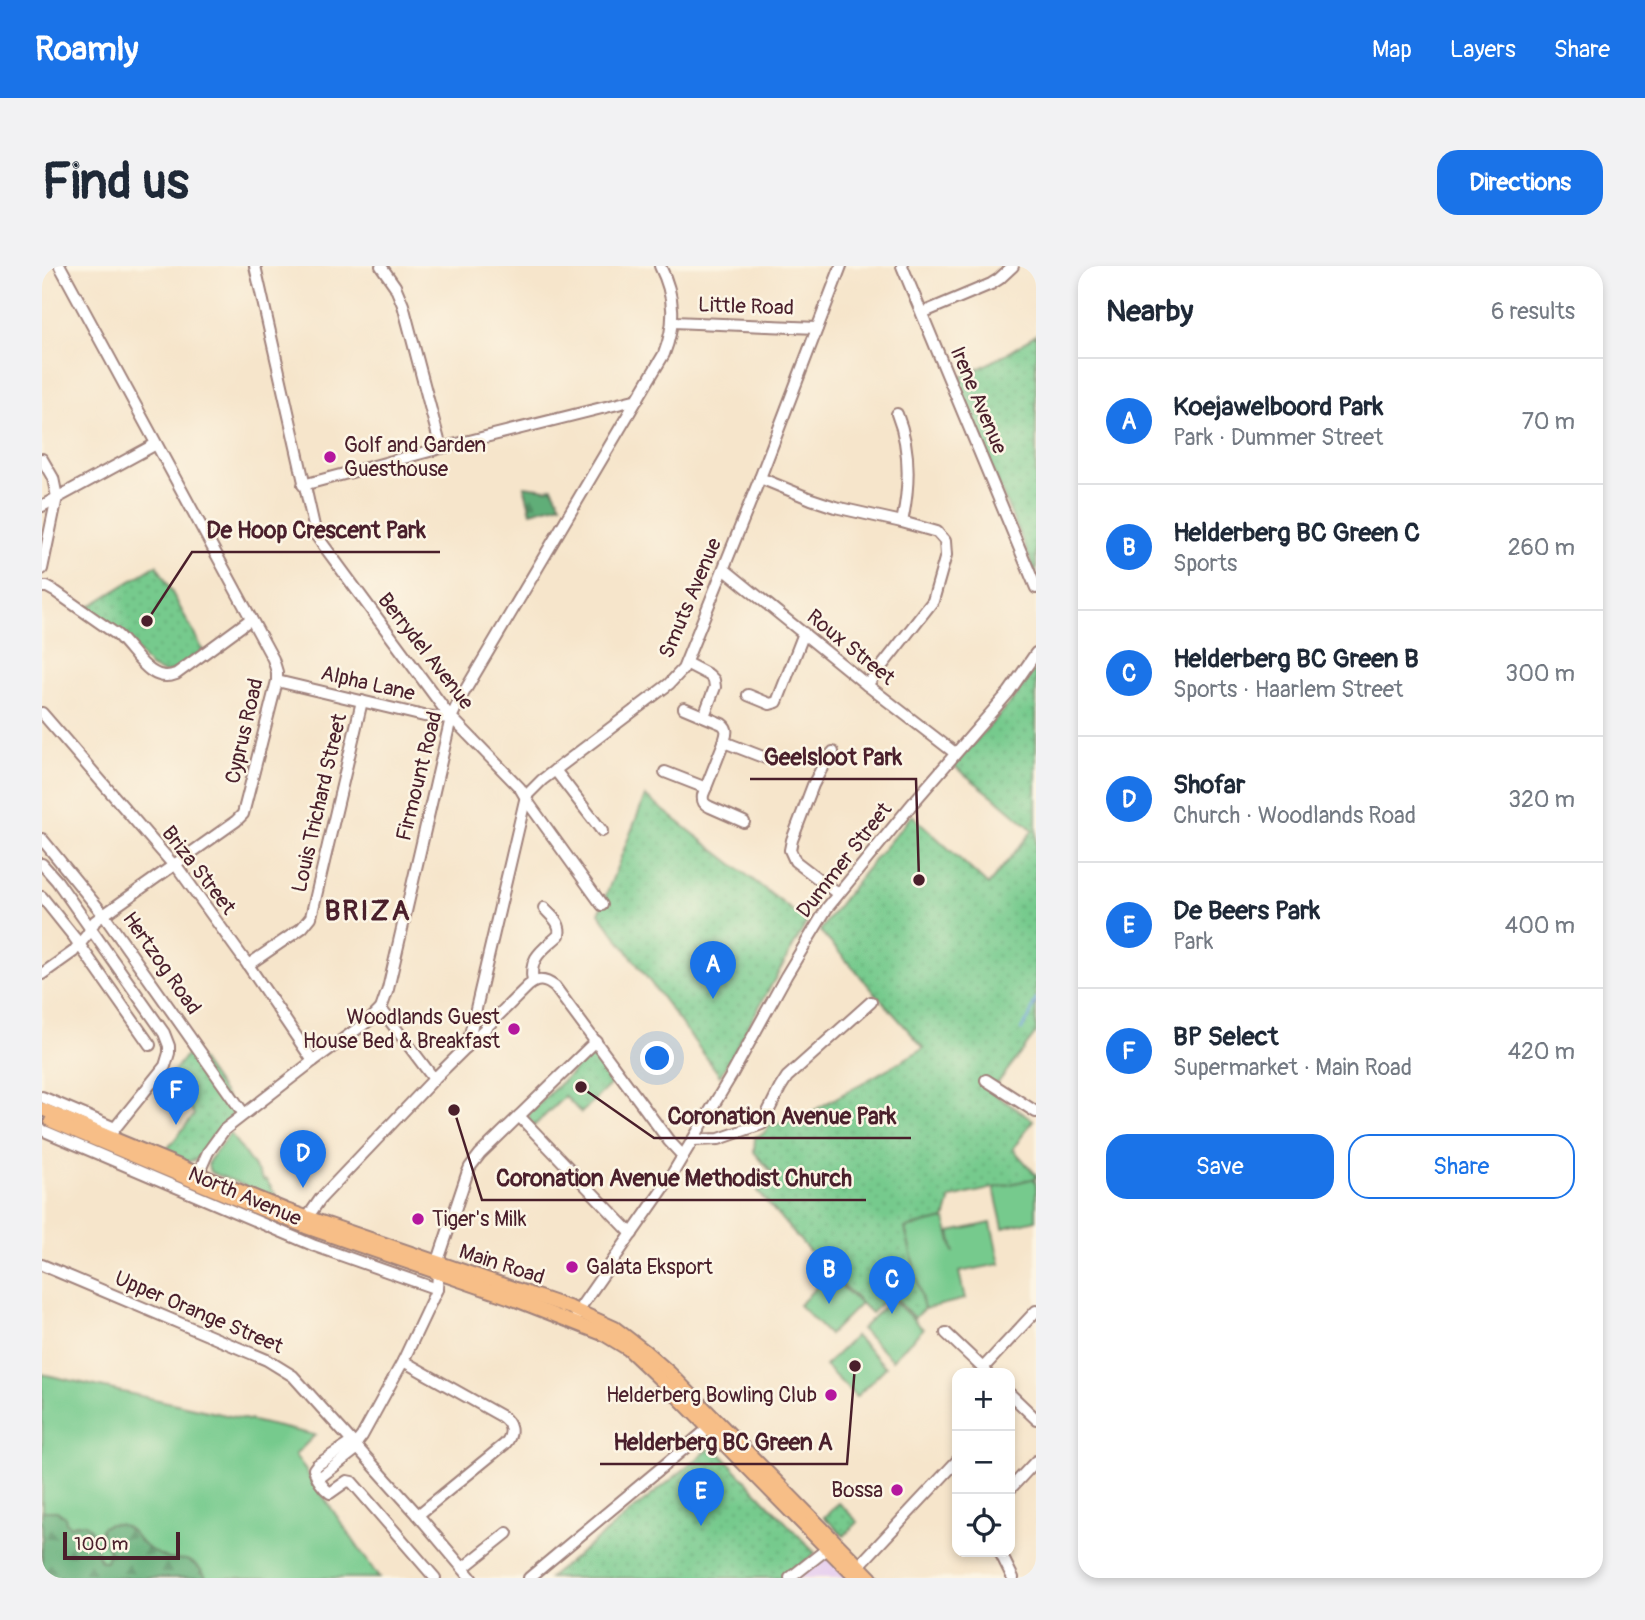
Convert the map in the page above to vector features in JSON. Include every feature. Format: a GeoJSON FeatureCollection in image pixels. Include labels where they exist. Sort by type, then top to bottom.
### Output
{"type":"FeatureCollection","features":[{"type":"Feature","properties":{"kind":"main road","name":"Main Road"},"geometry":{"type":"LineString","coordinates":[[42,1109],[110,1136],[306,1227],[438,1268],[577,1316],[628,1349],[713,1425],[856,1572]]}},
{"type":"Feature","properties":{"kind":"main road","name":"Main Road"},"geometry":{"type":"LineString","coordinates":[[42,1118],[110,1136]]}},
{"type":"Feature","properties":{"kind":"main road","name":"Main Road"},"geometry":{"type":"LineString","coordinates":[[196,1178],[438,1268]]}},
{"type":"Feature","properties":{"kind":"main road","name":"Main Road"},"geometry":{"type":"LineString","coordinates":[[713,1425],[827,1549],[856,1572],[871,1578]]}},
{"type":"Feature","properties":{"kind":"street","name":"Cyprus Road"},"geometry":{"type":"LineString","coordinates":[[42,974],[74,952],[94,921],[243,814],[277,681],[273,659],[60,266]]}},
{"type":"Feature","properties":{"kind":"street","name":"Berrydel Avenue"},"geometry":{"type":"LineString","coordinates":[[255,266],[317,539],[433,696],[520,788],[602,905]]}},
{"type":"Feature","properties":{"kind":"street"},"geometry":{"type":"LineString","coordinates":[[381,266],[396,286],[403,305],[441,448]]}},
{"type":"Feature","properties":{"kind":"street","name":"Firmount Road"},"geometry":{"type":"LineString","coordinates":[[381,1009],[388,989],[451,718],[664,354],[671,337],[673,322],[671,300],[660,266]]}},
{"type":"Feature","properties":{"kind":"street","name":"Smuts Avenue"},"geometry":{"type":"LineString","coordinates":[[526,796],[533,787],[669,684],[687,663],[841,266]]}},
{"type":"Feature","properties":{"kind":"street","name":"Irene Avenue"},"geometry":{"type":"LineString","coordinates":[[902,266],[1036,588]]}},
{"type":"Feature","properties":{"kind":"street"},"geometry":{"type":"LineString","coordinates":[[922,313],[991,284],[1013,266]]}},
{"type":"Feature","properties":{"kind":"street","name":"Little Road"},"geometry":{"type":"LineString","coordinates":[[673,322],[817,328]]}},
{"type":"Feature","properties":{"kind":"street"},"geometry":{"type":"LineString","coordinates":[[303,485],[638,399]]}},
{"type":"Feature","properties":{"kind":"street"},"geometry":{"type":"LineString","coordinates":[[897,414],[904,431],[909,478],[902,522]]}},
{"type":"Feature","properties":{"kind":"street"},"geometry":{"type":"LineString","coordinates":[[42,506],[156,444]]}},
{"type":"Feature","properties":{"kind":"street"},"geometry":{"type":"LineString","coordinates":[[42,458],[53,478],[57,497],[42,569]]}},
{"type":"Feature","properties":{"kind":"street"},"geometry":{"type":"LineString","coordinates":[[760,478],[835,507],[937,532],[945,541],[944,567],[933,601],[867,685]]}},
{"type":"Feature","properties":{"kind":"street","name":"Roux Street"},"geometry":{"type":"LineString","coordinates":[[724,569],[955,753]]}},
{"type":"Feature","properties":{"kind":"street"},"geometry":{"type":"LineString","coordinates":[[42,587],[56,592],[116,634],[149,670],[159,676],[176,674],[251,619]]}},
{"type":"Feature","properties":{"kind":"street"},"geometry":{"type":"LineString","coordinates":[[748,695],[766,703],[777,702],[804,633]]}},
{"type":"Feature","properties":{"kind":"street","name":"Dummer Street"},"geometry":{"type":"LineString","coordinates":[[577,1316],[665,1186],[813,930],[838,894],[1009,692],[1036,653]]}},
{"type":"Feature","properties":{"kind":"street"},"geometry":{"type":"LineString","coordinates":[[687,663],[714,680],[715,687],[704,716]]}},
{"type":"Feature","properties":{"kind":"street","name":"Alpha Lane"},"geometry":{"type":"LineString","coordinates":[[277,681],[424,716],[451,718]]}},
{"type":"Feature","properties":{"kind":"street"},"geometry":{"type":"LineString","coordinates":[[424,716],[433,696]]}},
{"type":"Feature","properties":{"kind":"street","name":"Louis Trichard Street"},"geometry":{"type":"LineString","coordinates":[[248,965],[302,928],[312,917],[362,701]]}},
{"type":"Feature","properties":{"kind":"street"},"geometry":{"type":"LineString","coordinates":[[684,708],[724,726],[727,730],[702,798],[705,805],[744,822]]}},
{"type":"Feature","properties":{"kind":"street","name":"Briza Street"},"geometry":{"type":"LineString","coordinates":[[42,713],[178,868],[313,1061]]}},
{"type":"Feature","properties":{"kind":"street"},"geometry":{"type":"LineString","coordinates":[[724,742],[768,759]]}},
{"type":"Feature","properties":{"kind":"street"},"geometry":{"type":"LineString","coordinates":[[833,752],[813,785],[792,840],[790,854],[795,861],[838,894]]}},
{"type":"Feature","properties":{"kind":"street"},"geometry":{"type":"LineString","coordinates":[[555,770],[602,831]]}},
{"type":"Feature","properties":{"kind":"street"},"geometry":{"type":"LineString","coordinates":[[665,772],[706,788]]}},
{"type":"Feature","properties":{"kind":"street"},"geometry":{"type":"LineString","coordinates":[[467,1047],[526,796]]}},
{"type":"Feature","properties":{"kind":"street","name":"Hertzog Road"},"geometry":{"type":"LineString","coordinates":[[42,839],[103,914],[244,1114]]}},
{"type":"Feature","properties":{"kind":"street"},"geometry":{"type":"LineString","coordinates":[[42,864],[57,881],[164,1033],[169,1045],[165,1066],[110,1136],[42,1097]]}},
{"type":"Feature","properties":{"kind":"street"},"geometry":{"type":"LineString","coordinates":[[42,897],[149,1045]]}},
{"type":"Feature","properties":{"kind":"street"},"geometry":{"type":"LineString","coordinates":[[533,982],[531,972],[536,956],[560,931],[558,924],[544,908]]}},
{"type":"Feature","properties":{"kind":"street"},"geometry":{"type":"LineString","coordinates":[[307,1218],[321,1198],[434,1079],[537,980],[546,981],[555,987],[669,1142],[683,1156]]}},
{"type":"Feature","properties":{"kind":"street"},"geometry":{"type":"LineString","coordinates":[[693,1140],[719,1139],[762,1125],[787,1077],[871,1002]]}},
{"type":"Feature","properties":{"kind":"street"},"geometry":{"type":"LineString","coordinates":[[196,1178],[208,1152],[224,1130],[381,1009],[434,1079]]}},
{"type":"Feature","properties":{"kind":"street"},"geometry":{"type":"LineString","coordinates":[[475,1009],[481,1020],[492,1023]]}},
{"type":"Feature","properties":{"kind":"street"},"geometry":{"type":"LineString","coordinates":[[435,1578],[352,1482],[347,1481],[330,1493],[316,1474],[317,1465],[333,1461],[355,1445],[403,1361],[437,1289],[438,1268],[470,1167],[480,1154],[596,1041]]}},
{"type":"Feature","properties":{"kind":"street"},"geometry":{"type":"LineString","coordinates":[[986,1080],[1036,1112]]}},
{"type":"Feature","properties":{"kind":"street"},"geometry":{"type":"LineString","coordinates":[[519,1116],[632,1234]]}},
{"type":"Feature","properties":{"kind":"street","name":"North Avenue"},"geometry":{"type":"LineString","coordinates":[[42,1130],[315,1246],[437,1289]]}},
{"type":"Feature","properties":{"kind":"street","name":"Upper Orange Street"},"geometry":{"type":"LineString","coordinates":[[42,1265],[281,1367],[304,1387],[471,1578]]}},
{"type":"Feature","properties":{"kind":"street"},"geometry":{"type":"LineString","coordinates":[[988,1368],[1036,1311]]}},
{"type":"Feature","properties":{"kind":"street"},"geometry":{"type":"LineString","coordinates":[[946,1333],[982,1368]]}},
{"type":"Feature","properties":{"kind":"street"},"geometry":{"type":"LineString","coordinates":[[403,1361],[501,1416],[508,1422],[511,1431],[505,1444],[418,1515]]}},
{"type":"Feature","properties":{"kind":"street"},"geometry":{"type":"LineString","coordinates":[[1015,1402],[1036,1419]]}},
{"type":"Feature","properties":{"kind":"street"},"geometry":{"type":"LineString","coordinates":[[529,1578],[713,1425]]}},
{"type":"Feature","properties":{"kind":"street"},"geometry":{"type":"LineString","coordinates":[[1015,1484],[1036,1461]]}},
{"type":"Feature","properties":{"kind":"street"},"geometry":{"type":"LineString","coordinates":[[856,1572],[952,1466]]}},
{"type":"Feature","properties":{"kind":"street"},"geometry":{"type":"LineString","coordinates":[[463,1568],[507,1533]]}},
{"type":"Feature","properties":{"kind":"street"},"geometry":{"type":"LineString","coordinates":[[790,1578],[827,1549]]}},
{"type":"Feature","properties":{"kind":"street"},"geometry":{"type":"LineString","coordinates":[[1002,1557],[1013,1578]]}},
{"type":"Feature","properties":{"kind":"shaded area"},"geometry":{"type":"Polygon","coordinates":[[[832,1546],[864,1578],[789,1578],[832,1546]]]}},
{"type":"Feature","properties":{"kind":"green space"},"geometry":{"type":"Polygon","coordinates":[[[1036,334],[1036,574],[955,380],[997,359],[1036,334]]]}},
{"type":"Feature","properties":{"kind":"green space"},"geometry":{"type":"Polygon","coordinates":[[[524,486],[547,489],[552,487],[561,504],[531,512],[524,486]]]}},
{"type":"Feature","properties":{"kind":"green space"},"geometry":{"type":"Polygon","coordinates":[[[157,565],[203,650],[175,670],[164,673],[150,667],[125,635],[87,608],[157,565]]]}},
{"type":"Feature","properties":{"kind":"green space"},"geometry":{"type":"Polygon","coordinates":[[[1036,668],[1036,1033],[991,1092],[1033,1120],[1013,1149],[1036,1178],[951,1198],[945,1219],[905,1228],[924,1309],[914,1318],[891,1294],[871,1313],[812,1254],[757,1191],[775,1176],[754,1152],[755,1137],[763,1134],[770,1125],[797,1120],[924,1048],[820,931],[853,886],[912,815],[988,885],[1033,830],[954,766],[1014,698],[1036,668]]]}},
{"type":"Feature","properties":{"kind":"green space"},"geometry":{"type":"Polygon","coordinates":[[[645,796],[807,922],[720,1076],[599,913],[645,796]]]}},
{"type":"Feature","properties":{"kind":"green space"},"geometry":{"type":"Polygon","coordinates":[[[192,1048],[233,1107],[233,1112],[199,1157],[186,1162],[165,1152],[194,1115],[172,1073],[192,1048]]]}},
{"type":"Feature","properties":{"kind":"green space"},"geometry":{"type":"Polygon","coordinates":[[[591,1054],[599,1055],[617,1078],[581,1113],[565,1096],[534,1126],[529,1119],[529,1113],[591,1054]]]}},
{"type":"Feature","properties":{"kind":"green space"},"geometry":{"type":"Polygon","coordinates":[[[230,1133],[264,1181],[266,1180],[276,1198],[210,1172],[209,1161],[230,1133]]]}},
{"type":"Feature","properties":{"kind":"green space"},"geometry":{"type":"Polygon","coordinates":[[[1034,1178],[1036,1220],[1003,1228],[994,1188],[1034,1178]]]}},
{"type":"Feature","properties":{"kind":"green space"},"geometry":{"type":"Polygon","coordinates":[[[945,1219],[954,1253],[950,1232],[991,1223],[1000,1264],[959,1272],[965,1299],[924,1309],[905,1228],[945,1219]]]}},
{"type":"Feature","properties":{"kind":"green space"},"geometry":{"type":"Polygon","coordinates":[[[829,1274],[860,1304],[829,1335],[799,1305],[829,1274]]]}},
{"type":"Feature","properties":{"kind":"green space"},"geometry":{"type":"Polygon","coordinates":[[[892,1299],[923,1329],[892,1360],[861,1329],[892,1299]]]}},
{"type":"Feature","properties":{"kind":"green space"},"geometry":{"type":"Polygon","coordinates":[[[855,1336],[886,1367],[856,1397],[825,1366],[855,1336]]]}},
{"type":"Feature","properties":{"kind":"green space"},"geometry":{"type":"Polygon","coordinates":[[[42,1374],[315,1435],[295,1455],[379,1578],[42,1578],[42,1374]]]}},
{"type":"Feature","properties":{"kind":"green space"},"geometry":{"type":"Polygon","coordinates":[[[713,1446],[815,1553],[784,1578],[549,1578],[713,1446]]]}},
{"type":"Feature","properties":{"kind":"green space"},"geometry":{"type":"Polygon","coordinates":[[[839,1503],[858,1522],[844,1536],[824,1517],[839,1503]]]}},
{"type":"Feature","properties":{"kind":"green space"},"geometry":{"type":"Polygon","coordinates":[[[42,1511],[57,1511],[65,1517],[70,1526],[85,1524],[92,1533],[101,1561],[106,1561],[108,1550],[101,1538],[101,1528],[117,1524],[127,1528],[146,1547],[161,1556],[192,1563],[206,1578],[42,1578],[42,1511]]]}},
{"type":"Feature","properties":{"kind":"waterway"},"geometry":{"type":"LineString","coordinates":[[1021,1030],[1036,999]]}},
{"type":"Feature","properties":{"kind":"place","name":"Golf and Garden Guesthouse"},"geometry":{"type":"Point","coordinates":[330,457]}},
{"type":"Feature","properties":{"kind":"place","name":"De Hoop Crescent Park"},"geometry":{"type":"Point","coordinates":[147,621]}},
{"type":"Feature","properties":{"kind":"place","name":"Geelsloot Park"},"geometry":{"type":"Point","coordinates":[919,880]}},
{"type":"Feature","properties":{"kind":"place","name":"Koejawelboord Park"},"geometry":{"type":"Point","coordinates":[713,999]}},
{"type":"Feature","properties":{"kind":"place","name":"Woodlands Guest House Bed & Breakfast"},"geometry":{"type":"Point","coordinates":[514,1029]}},
{"type":"Feature","properties":{"kind":"place","name":"Coronation Avenue Park"},"geometry":{"type":"Point","coordinates":[581,1087]}},
{"type":"Feature","properties":{"kind":"place","name":"Coronation Avenue Methodist Church"},"geometry":{"type":"Point","coordinates":[454,1110]}},
{"type":"Feature","properties":{"kind":"place","name":"BP Select"},"geometry":{"type":"Point","coordinates":[176,1125]}},
{"type":"Feature","properties":{"kind":"place","name":"Shofar"},"geometry":{"type":"Point","coordinates":[303,1188]}},
{"type":"Feature","properties":{"kind":"place","name":"Tiger's Milk"},"geometry":{"type":"Point","coordinates":[418,1219]}},
{"type":"Feature","properties":{"kind":"place","name":"Galata Eksport"},"geometry":{"type":"Point","coordinates":[572,1267]}},
{"type":"Feature","properties":{"kind":"place","name":"Helderberg BC Green C"},"geometry":{"type":"Point","coordinates":[829,1304]}},
{"type":"Feature","properties":{"kind":"place","name":"Helderberg BC Green B"},"geometry":{"type":"Point","coordinates":[892,1314]}},
{"type":"Feature","properties":{"kind":"place","name":"Helderberg BC Green A"},"geometry":{"type":"Point","coordinates":[855,1366]}},
{"type":"Feature","properties":{"kind":"place","name":"Helderberg Bowling Club"},"geometry":{"type":"Point","coordinates":[831,1395]}},
{"type":"Feature","properties":{"kind":"place","name":"Bossa"},"geometry":{"type":"Point","coordinates":[897,1490]}},
{"type":"Feature","properties":{"kind":"place","name":"De Beers Park"},"geometry":{"type":"Point","coordinates":[701,1526]}},
{"type":"Feature","properties":{"kind":"district","name":"BRIZA"},"geometry":{"type":"Point","coordinates":[368,910]}}]}
